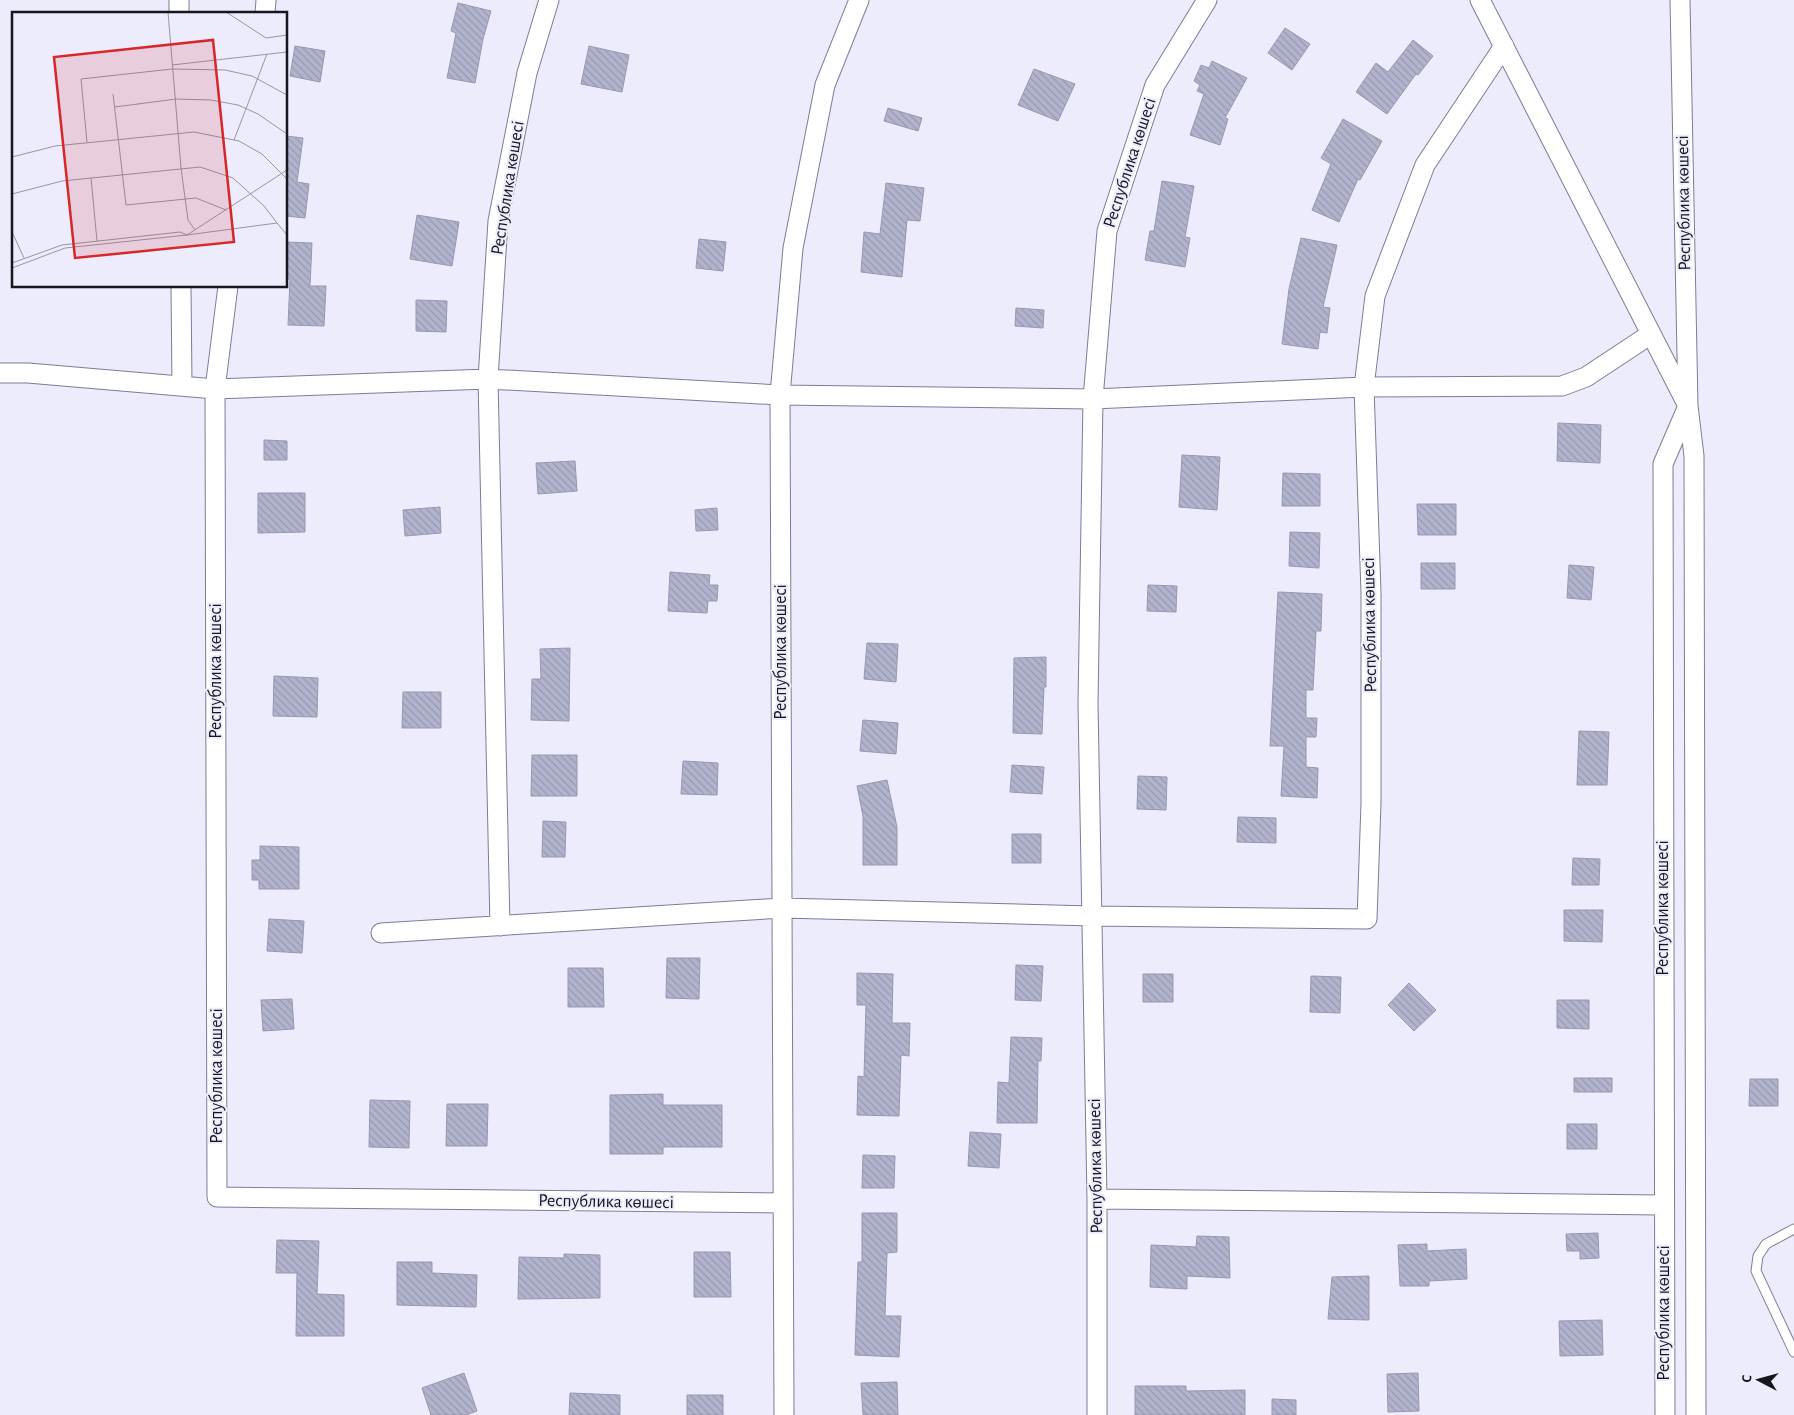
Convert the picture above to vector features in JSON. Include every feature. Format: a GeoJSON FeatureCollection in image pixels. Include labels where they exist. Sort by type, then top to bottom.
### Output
{"type":"FeatureCollection","features":[{"type":"Feature","properties":{"kind":"street","name":"Республика көшесі"},"geometry":{"type":"LineString","coordinates":[[500,926],[488,379],[498,221],[527,73],[548,0]]}},
{"type":"Feature","properties":{"kind":"street","name":"Республика көшесі"},"geometry":{"type":"LineString","coordinates":[[784,1415],[780,395],[793,248],[825,85],[859,0]]}},
{"type":"Feature","properties":{"kind":"street","name":"Республика көшесі"},"geometry":{"type":"LineString","coordinates":[[1097,1415],[1097,1199],[1088,703],[1093,399],[1107,230],[1156,85],[1207,0]]}},
{"type":"Feature","properties":{"kind":"street"},"geometry":{"type":"LineString","coordinates":[[1480,0],[1688,406],[1694,456],[1696,1415]]}},
{"type":"Feature","properties":{"kind":"street","name":"Республика көшесі"},"geometry":{"type":"LineString","coordinates":[[1665,1415],[1663,1205],[1663,464],[1688,406],[1680,0]]}},
{"type":"Feature","properties":{"kind":"street","name":"Республика көшесі"},"geometry":{"type":"LineString","coordinates":[[381,933],[782,908],[1092,916],[1367,919],[1371,802],[1370,594],[1364,388],[1374,296],[1425,164],[1504,46]]}},
{"type":"Feature","properties":{"kind":"street"},"geometry":{"type":"LineString","coordinates":[[181,288],[182,385]]}},
{"type":"Feature","properties":{"kind":"street","name":"Республика көшесі"},"geometry":{"type":"LineString","coordinates":[[228,288],[215,389],[217,1197],[782,1203]]}},
{"type":"Feature","properties":{"kind":"street"},"geometry":{"type":"LineString","coordinates":[[0,373],[182,385],[215,389],[488,379],[780,395],[1093,399],[1364,388],[1562,386],[1586,377],[1651,334]]}},
{"type":"Feature","properties":{"kind":"street"},"geometry":{"type":"LineString","coordinates":[[1097,1199],[1663,1205]]}},
{"type":"Feature","properties":{"kind":"lane"},"geometry":{"type":"LineString","coordinates":[[1794,1229],[1766,1244],[1758,1256],[1756,1271],[1794,1352]]}},
{"type":"Feature","properties":{"kind":"building"},"geometry":{"type":"Polygon","coordinates":[[[458,3],[491,11],[483,39],[475,83],[447,78],[456,33],[451,31],[458,3]]]}},
{"type":"Feature","properties":{"kind":"building"},"geometry":{"type":"Polygon","coordinates":[[[1285,28],[1310,44],[1292,70],[1268,53],[1285,28]]]}},
{"type":"Feature","properties":{"kind":"building"},"geometry":{"type":"Polygon","coordinates":[[[1413,40],[1433,56],[1418,75],[1416,74],[1387,114],[1356,92],[1376,63],[1388,72],[1413,40]]]}},
{"type":"Feature","properties":{"kind":"building"},"geometry":{"type":"Polygon","coordinates":[[[295,46],[325,51],[320,82],[290,76],[295,46]]]}},
{"type":"Feature","properties":{"kind":"building"},"geometry":{"type":"Polygon","coordinates":[[[589,46],[629,55],[622,92],[581,84],[589,46]]]}},
{"type":"Feature","properties":{"kind":"building"},"geometry":{"type":"Polygon","coordinates":[[[1212,61],[1247,78],[1225,118],[1228,119],[1220,145],[1190,135],[1204,94],[1197,91],[1200,85],[1194,81],[1201,65],[1209,68],[1212,61]]]}},
{"type":"Feature","properties":{"kind":"building"},"geometry":{"type":"Polygon","coordinates":[[[1034,69],[1075,84],[1058,121],[1018,105],[1034,69]]]}},
{"type":"Feature","properties":{"kind":"building"},"geometry":{"type":"Polygon","coordinates":[[[888,108],[922,118],[918,131],[884,121],[888,108]]]}},
{"type":"Feature","properties":{"kind":"building"},"geometry":{"type":"Polygon","coordinates":[[[1343,119],[1382,141],[1360,180],[1358,179],[1339,222],[1312,210],[1331,164],[1321,158],[1343,119]]]}},
{"type":"Feature","properties":{"kind":"building"},"geometry":{"type":"Polygon","coordinates":[[[288,136],[303,138],[297,182],[309,184],[305,218],[288,216],[288,136]]]}},
{"type":"Feature","properties":{"kind":"building"},"geometry":{"type":"Polygon","coordinates":[[[1162,181],[1194,186],[1185,237],[1190,238],[1185,267],[1145,260],[1150,231],[1154,231],[1162,181]]]}},
{"type":"Feature","properties":{"kind":"building"},"geometry":{"type":"Polygon","coordinates":[[[886,183],[924,188],[920,221],[907,220],[902,277],[861,272],[864,232],[880,234],[886,183]]]}},
{"type":"Feature","properties":{"kind":"building"},"geometry":{"type":"Polygon","coordinates":[[[417,215],[459,222],[452,266],[410,259],[417,215]]]}},
{"type":"Feature","properties":{"kind":"building"},"geometry":{"type":"Polygon","coordinates":[[[1301,238],[1337,245],[1323,307],[1330,308],[1327,333],[1320,332],[1318,349],[1282,344],[1289,289],[1301,238]]]}},
{"type":"Feature","properties":{"kind":"building"},"geometry":{"type":"Polygon","coordinates":[[[699,239],[726,242],[723,271],[696,268],[699,239]]]}},
{"type":"Feature","properties":{"kind":"building"},"geometry":{"type":"Polygon","coordinates":[[[288,242],[312,243],[310,286],[326,286],[324,326],[288,325],[290,279],[288,279],[288,242]]]}},
{"type":"Feature","properties":{"kind":"building"},"geometry":{"type":"Polygon","coordinates":[[[416,300],[447,301],[446,332],[416,331],[416,300]]]}},
{"type":"Feature","properties":{"kind":"building"},"geometry":{"type":"Polygon","coordinates":[[[1016,308],[1044,310],[1043,328],[1015,326],[1016,308]]]}},
{"type":"Feature","properties":{"kind":"building"},"geometry":{"type":"Polygon","coordinates":[[[1558,423],[1601,425],[1600,463],[1557,461],[1558,423]]]}},
{"type":"Feature","properties":{"kind":"building"},"geometry":{"type":"Polygon","coordinates":[[[264,440],[287,441],[287,460],[264,460],[264,440]]]}},
{"type":"Feature","properties":{"kind":"building"},"geometry":{"type":"Polygon","coordinates":[[[1182,455],[1220,457],[1217,510],[1179,507],[1182,455]]]}},
{"type":"Feature","properties":{"kind":"building"},"geometry":{"type":"Polygon","coordinates":[[[575,461],[577,491],[538,494],[536,463],[575,461]]]}},
{"type":"Feature","properties":{"kind":"building"},"geometry":{"type":"Polygon","coordinates":[[[1283,473],[1320,474],[1320,506],[1282,506],[1283,473]]]}},
{"type":"Feature","properties":{"kind":"building"},"geometry":{"type":"Polygon","coordinates":[[[258,493],[305,493],[305,532],[258,533],[258,493]]]}},
{"type":"Feature","properties":{"kind":"building"},"geometry":{"type":"Polygon","coordinates":[[[1417,504],[1456,504],[1456,535],[1418,535],[1417,504]]]}},
{"type":"Feature","properties":{"kind":"building"},"geometry":{"type":"Polygon","coordinates":[[[440,507],[441,533],[405,536],[403,510],[440,507]]]}},
{"type":"Feature","properties":{"kind":"building"},"geometry":{"type":"Polygon","coordinates":[[[717,508],[718,530],[696,531],[695,510],[717,508]]]}},
{"type":"Feature","properties":{"kind":"building"},"geometry":{"type":"Polygon","coordinates":[[[1290,532],[1320,533],[1319,568],[1289,566],[1290,532]]]}},
{"type":"Feature","properties":{"kind":"building"},"geometry":{"type":"Polygon","coordinates":[[[1421,563],[1455,563],[1455,589],[1421,589],[1421,563]]]}},
{"type":"Feature","properties":{"kind":"building"},"geometry":{"type":"Polygon","coordinates":[[[1569,565],[1594,567],[1591,600],[1567,598],[1569,565]]]}},
{"type":"Feature","properties":{"kind":"building"},"geometry":{"type":"Polygon","coordinates":[[[670,572],[710,575],[709,585],[718,585],[717,601],[708,601],[707,613],[668,611],[670,572]]]}},
{"type":"Feature","properties":{"kind":"building"},"geometry":{"type":"Polygon","coordinates":[[[1148,585],[1177,586],[1176,612],[1147,611],[1148,585]]]}},
{"type":"Feature","properties":{"kind":"building"},"geometry":{"type":"Polygon","coordinates":[[[1278,592],[1322,594],[1321,631],[1316,631],[1313,690],[1306,690],[1306,718],[1317,718],[1316,737],[1306,737],[1306,767],[1318,768],[1317,798],[1281,796],[1284,746],[1270,746],[1278,592]]]}},
{"type":"Feature","properties":{"kind":"building"},"geometry":{"type":"Polygon","coordinates":[[[867,643],[898,644],[896,682],[864,679],[867,643]]]}},
{"type":"Feature","properties":{"kind":"building"},"geometry":{"type":"Polygon","coordinates":[[[570,648],[569,721],[531,720],[532,679],[541,679],[540,649],[570,648]]]}},
{"type":"Feature","properties":{"kind":"building"},"geometry":{"type":"Polygon","coordinates":[[[1046,657],[1046,687],[1044,687],[1042,734],[1013,733],[1014,658],[1046,657]]]}},
{"type":"Feature","properties":{"kind":"building"},"geometry":{"type":"Polygon","coordinates":[[[274,676],[318,678],[317,717],[273,716],[274,676]]]}},
{"type":"Feature","properties":{"kind":"building"},"geometry":{"type":"Polygon","coordinates":[[[403,692],[441,692],[441,728],[402,728],[403,692]]]}},
{"type":"Feature","properties":{"kind":"building"},"geometry":{"type":"Polygon","coordinates":[[[863,720],[898,723],[896,754],[860,751],[863,720]]]}},
{"type":"Feature","properties":{"kind":"building"},"geometry":{"type":"Polygon","coordinates":[[[1579,731],[1609,732],[1607,785],[1577,785],[1579,731]]]}},
{"type":"Feature","properties":{"kind":"building"},"geometry":{"type":"Polygon","coordinates":[[[532,755],[577,755],[577,796],[531,796],[532,755]]]}},
{"type":"Feature","properties":{"kind":"building"},"geometry":{"type":"Polygon","coordinates":[[[683,761],[718,763],[717,795],[681,794],[683,761]]]}},
{"type":"Feature","properties":{"kind":"building"},"geometry":{"type":"Polygon","coordinates":[[[1012,765],[1044,767],[1042,794],[1010,792],[1012,765]]]}},
{"type":"Feature","properties":{"kind":"building"},"geometry":{"type":"Polygon","coordinates":[[[1138,776],[1167,777],[1166,810],[1137,809],[1138,776]]]}},
{"type":"Feature","properties":{"kind":"building"},"geometry":{"type":"Polygon","coordinates":[[[887,780],[897,827],[897,865],[863,865],[863,816],[857,786],[887,780]]]}},
{"type":"Feature","properties":{"kind":"building"},"geometry":{"type":"Polygon","coordinates":[[[1238,817],[1276,818],[1276,843],[1237,842],[1238,817]]]}},
{"type":"Feature","properties":{"kind":"building"},"geometry":{"type":"Polygon","coordinates":[[[543,821],[566,822],[565,857],[542,857],[543,821]]]}},
{"type":"Feature","properties":{"kind":"building"},"geometry":{"type":"Polygon","coordinates":[[[1012,834],[1041,834],[1041,863],[1012,863],[1012,834]]]}},
{"type":"Feature","properties":{"kind":"building"},"geometry":{"type":"Polygon","coordinates":[[[260,846],[299,847],[299,889],[259,889],[259,880],[252,880],[252,860],[260,860],[260,846]]]}},
{"type":"Feature","properties":{"kind":"building"},"geometry":{"type":"Polygon","coordinates":[[[1573,858],[1600,859],[1599,885],[1572,885],[1573,858]]]}},
{"type":"Feature","properties":{"kind":"building"},"geometry":{"type":"Polygon","coordinates":[[[1564,910],[1603,910],[1602,942],[1564,941],[1564,910]]]}},
{"type":"Feature","properties":{"kind":"building"},"geometry":{"type":"Polygon","coordinates":[[[269,919],[304,921],[302,953],[267,951],[269,919]]]}},
{"type":"Feature","properties":{"kind":"building"},"geometry":{"type":"Polygon","coordinates":[[[667,958],[700,958],[699,999],[666,998],[667,958]]]}},
{"type":"Feature","properties":{"kind":"building"},"geometry":{"type":"Polygon","coordinates":[[[1016,965],[1043,966],[1041,1001],[1015,1000],[1016,965]]]}},
{"type":"Feature","properties":{"kind":"building"},"geometry":{"type":"Polygon","coordinates":[[[568,968],[603,968],[604,1007],[568,1007],[568,968]]]}},
{"type":"Feature","properties":{"kind":"building"},"geometry":{"type":"Polygon","coordinates":[[[857,973],[893,974],[892,1023],[910,1023],[909,1056],[901,1055],[899,1116],[857,1115],[858,1076],[864,1077],[866,1005],[857,1005],[857,973]]]}},
{"type":"Feature","properties":{"kind":"building"},"geometry":{"type":"Polygon","coordinates":[[[1143,974],[1173,974],[1173,1002],[1143,1002],[1143,974]]]}},
{"type":"Feature","properties":{"kind":"building"},"geometry":{"type":"Polygon","coordinates":[[[1311,976],[1341,977],[1340,1013],[1310,1012],[1311,976]]]}},
{"type":"Feature","properties":{"kind":"building"},"geometry":{"type":"Polygon","coordinates":[[[1409,983],[1436,1010],[1414,1031],[1388,1005],[1409,983]]]}},
{"type":"Feature","properties":{"kind":"building"},"geometry":{"type":"Polygon","coordinates":[[[292,999],[294,1029],[263,1031],[261,1000],[292,999]]]}},
{"type":"Feature","properties":{"kind":"building"},"geometry":{"type":"Polygon","coordinates":[[[1557,1000],[1589,1000],[1589,1029],[1557,1028],[1557,1000]]]}},
{"type":"Feature","properties":{"kind":"building"},"geometry":{"type":"Polygon","coordinates":[[[1011,1037],[1042,1038],[1041,1061],[1038,1061],[1037,1123],[997,1123],[998,1082],[1009,1083],[1011,1037]]]}},
{"type":"Feature","properties":{"kind":"building"},"geometry":{"type":"Polygon","coordinates":[[[1574,1078],[1612,1078],[1612,1092],[1574,1092],[1574,1078]]]}},
{"type":"Feature","properties":{"kind":"building"},"geometry":{"type":"Polygon","coordinates":[[[1750,1079],[1778,1079],[1778,1106],[1749,1106],[1750,1079]]]}},
{"type":"Feature","properties":{"kind":"building"},"geometry":{"type":"Polygon","coordinates":[[[663,1094],[663,1105],[722,1105],[722,1147],[663,1147],[663,1154],[610,1154],[610,1095],[663,1094]]]}},
{"type":"Feature","properties":{"kind":"building"},"geometry":{"type":"Polygon","coordinates":[[[370,1100],[410,1101],[409,1148],[369,1147],[370,1100]]]}},
{"type":"Feature","properties":{"kind":"building"},"geometry":{"type":"Polygon","coordinates":[[[447,1104],[488,1104],[487,1146],[446,1146],[447,1104]]]}},
{"type":"Feature","properties":{"kind":"building"},"geometry":{"type":"Polygon","coordinates":[[[1567,1124],[1597,1124],[1597,1149],[1567,1149],[1567,1124]]]}},
{"type":"Feature","properties":{"kind":"building"},"geometry":{"type":"Polygon","coordinates":[[[970,1132],[1001,1134],[999,1168],[968,1166],[970,1132]]]}},
{"type":"Feature","properties":{"kind":"building"},"geometry":{"type":"Polygon","coordinates":[[[863,1155],[895,1156],[894,1188],[862,1188],[863,1155]]]}},
{"type":"Feature","properties":{"kind":"building"},"geometry":{"type":"Polygon","coordinates":[[[862,1213],[897,1213],[897,1252],[887,1253],[885,1316],[901,1316],[899,1357],[855,1355],[858,1262],[862,1262],[862,1213]]]}},
{"type":"Feature","properties":{"kind":"building"},"geometry":{"type":"Polygon","coordinates":[[[1598,1233],[1599,1258],[1580,1259],[1580,1251],[1567,1251],[1566,1234],[1598,1233]]]}},
{"type":"Feature","properties":{"kind":"building"},"geometry":{"type":"Polygon","coordinates":[[[1197,1236],[1229,1237],[1230,1278],[1187,1276],[1187,1289],[1150,1287],[1151,1245],[1196,1247],[1197,1236]]]}},
{"type":"Feature","properties":{"kind":"building"},"geometry":{"type":"Polygon","coordinates":[[[277,1240],[319,1241],[317,1294],[344,1295],[344,1336],[296,1336],[297,1273],[276,1273],[277,1240]]]}},
{"type":"Feature","properties":{"kind":"building"},"geometry":{"type":"Polygon","coordinates":[[[1427,1244],[1427,1251],[1466,1249],[1467,1279],[1429,1281],[1429,1286],[1400,1286],[1398,1245],[1427,1244]]]}},
{"type":"Feature","properties":{"kind":"building"},"geometry":{"type":"Polygon","coordinates":[[[694,1252],[730,1252],[731,1297],[694,1297],[694,1252]]]}},
{"type":"Feature","properties":{"kind":"building"},"geometry":{"type":"Polygon","coordinates":[[[564,1254],[600,1255],[600,1298],[518,1299],[519,1257],[564,1258],[564,1254]]]}},
{"type":"Feature","properties":{"kind":"building"},"geometry":{"type":"Polygon","coordinates":[[[397,1262],[432,1262],[432,1273],[477,1275],[476,1307],[397,1305],[397,1262]]]}},
{"type":"Feature","properties":{"kind":"building"},"geometry":{"type":"Polygon","coordinates":[[[1369,1276],[1369,1320],[1328,1319],[1332,1277],[1369,1276]]]}},
{"type":"Feature","properties":{"kind":"building"},"geometry":{"type":"Polygon","coordinates":[[[1602,1320],[1603,1355],[1560,1356],[1559,1321],[1602,1320]]]}},
{"type":"Feature","properties":{"kind":"building"},"geometry":{"type":"Polygon","coordinates":[[[464,1373],[477,1411],[466,1415],[431,1415],[422,1388],[464,1373]]]}},
{"type":"Feature","properties":{"kind":"building"},"geometry":{"type":"Polygon","coordinates":[[[1418,1373],[1419,1411],[1388,1412],[1387,1374],[1418,1373]]]}},
{"type":"Feature","properties":{"kind":"building"},"geometry":{"type":"Polygon","coordinates":[[[897,1382],[898,1415],[863,1415],[861,1383],[897,1382]]]}},
{"type":"Feature","properties":{"kind":"building"},"geometry":{"type":"Polygon","coordinates":[[[1135,1386],[1186,1386],[1186,1391],[1245,1390],[1245,1415],[1135,1415],[1135,1386]]]}},
{"type":"Feature","properties":{"kind":"building"},"geometry":{"type":"Polygon","coordinates":[[[570,1393],[620,1395],[620,1415],[569,1415],[570,1393]]]}},
{"type":"Feature","properties":{"kind":"building"},"geometry":{"type":"Polygon","coordinates":[[[687,1395],[723,1395],[723,1415],[687,1415],[687,1395]]]}},
{"type":"Feature","properties":{"kind":"building"},"geometry":{"type":"Polygon","coordinates":[[[1272,1399],[1296,1400],[1296,1415],[1272,1415],[1272,1399]]]}}]}
